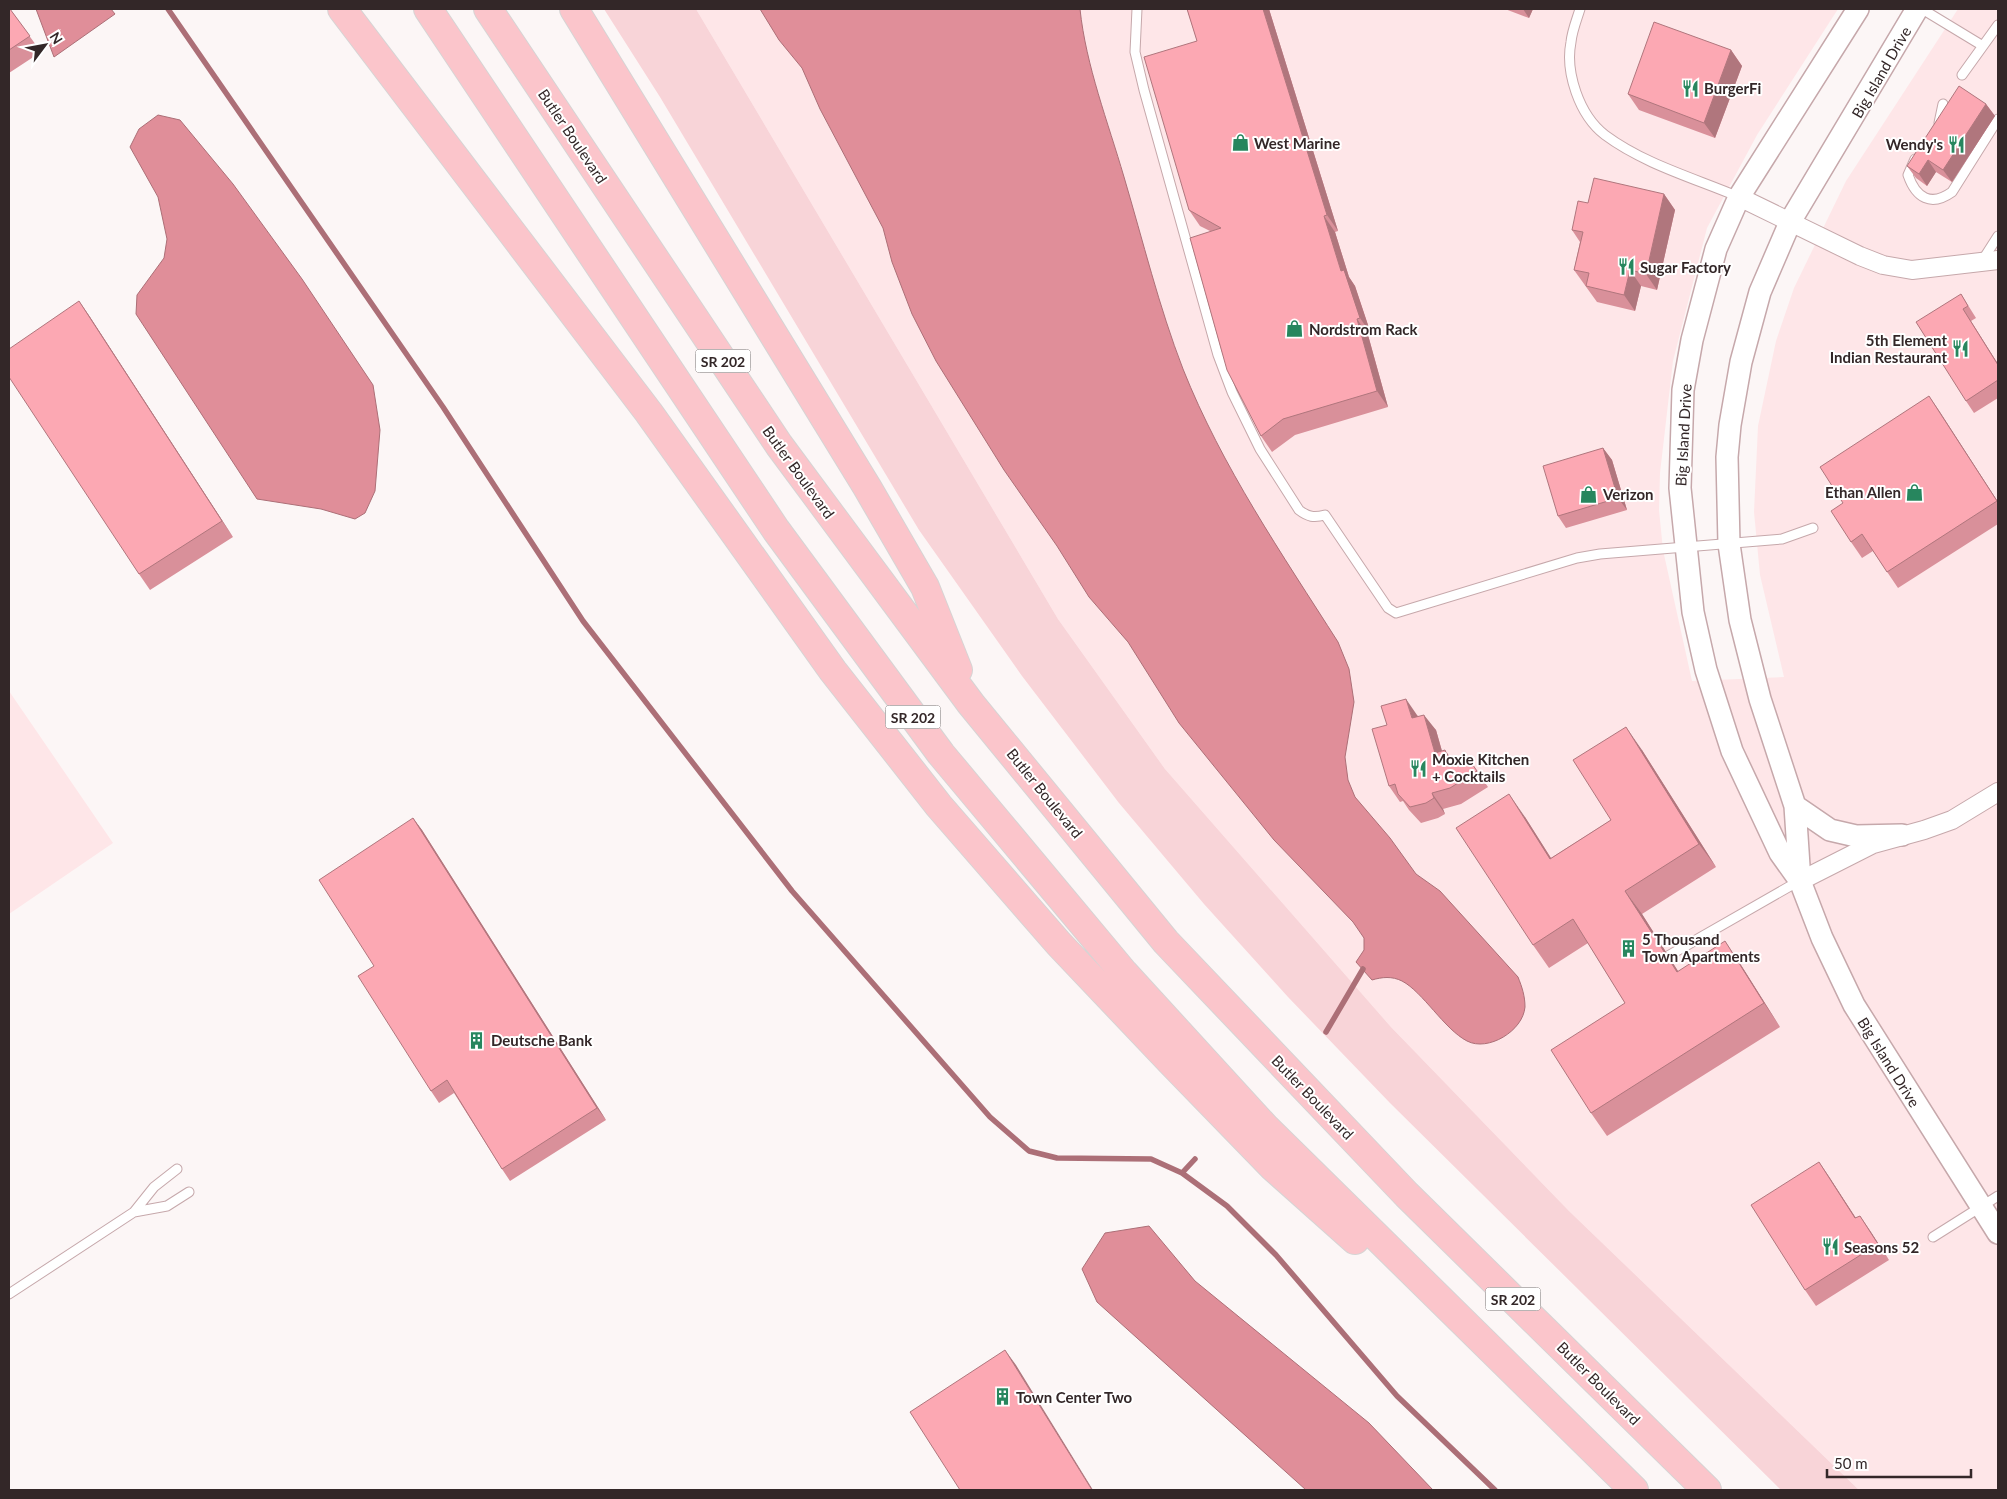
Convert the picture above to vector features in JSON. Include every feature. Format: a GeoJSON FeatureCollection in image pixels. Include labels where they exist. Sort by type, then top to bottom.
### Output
{"type":"FeatureCollection","features":[{"type":"Feature","properties":{"kind":"highway"},"geometry":{"type":"LineString","coordinates":[[342,9],[649,413],[833,672],[903,762],[977,851],[1095,983],[1273,1167],[1396,1275],[1491,1350]]}},
{"type":"Feature","properties":{"kind":"highway","name":"SR 202"},"geometry":{"type":"LineString","coordinates":[[428,9],[776,530],[941,754],[1112,959],[1265,1127],[1634,1490]]}},
{"type":"Feature","properties":{"kind":"highway","name":"Butler Boulevard"},"geometry":{"type":"LineString","coordinates":[[488,9],[779,445],[971,704],[1166,942],[1407,1196],[1707,1490]]}},
{"type":"Feature","properties":{"kind":"highway"},"geometry":{"type":"LineString","coordinates":[[574,9],[775,334],[924,587],[971,704]]}},
{"type":"Feature","properties":{"kind":"street","name":"Big Island Drive"},"geometry":{"type":"LineString","coordinates":[[1858,9],[1739,197],[1716,249],[1692,340],[1683,390],[1680,488],[1693,612],[1706,670],[1732,751],[1780,853],[1800,881],[1822,938],[1854,1005],[1990,1201],[1998,1233]]}},
{"type":"Feature","properties":{"kind":"street","name":"Big Island Drive"},"geometry":{"type":"LineString","coordinates":[[1800,881],[1795,806],[1760,699],[1740,620],[1729,544],[1727,457],[1741,362],[1760,292],[1791,220],[1917,9]]}},
{"type":"Feature","properties":{"kind":"street"},"geometry":{"type":"LineString","coordinates":[[1739,197],[1791,220],[1860,256],[1883,265],[1912,270],[1990,261]]}},
{"type":"Feature","properties":{"kind":"street"},"geometry":{"type":"LineString","coordinates":[[1800,881],[1873,844],[1952,820],[1998,792]]}},
{"type":"Feature","properties":{"kind":"street"},"geometry":{"type":"LineString","coordinates":[[1795,806],[1830,830],[1856,836],[1902,835]]}},
{"type":"Feature","properties":{"kind":"lane"},"geometry":{"type":"LineString","coordinates":[[1137,9],[1135,52],[1144,90],[1218,355],[1232,392],[1260,449],[1299,510],[1306,516],[1325,515],[1388,608],[1396,613],[1577,558],[1600,554],[1782,539],[1813,528]]}},
{"type":"Feature","properties":{"kind":"lane"},"geometry":{"type":"LineString","coordinates":[[1580,9],[1570,42],[1570,69],[1585,112],[1603,134],[1649,161],[1739,197]]}},
{"type":"Feature","properties":{"kind":"lane"},"geometry":{"type":"LineString","coordinates":[[1922,9],[1983,46]]}},
{"type":"Feature","properties":{"kind":"lane"},"geometry":{"type":"LineString","coordinates":[[1962,75],[1998,25]]}},
{"type":"Feature","properties":{"kind":"lane"},"geometry":{"type":"LineString","coordinates":[[1935,130],[1940,122],[1943,104]]}},
{"type":"Feature","properties":{"kind":"lane"},"geometry":{"type":"LineString","coordinates":[[1918,155],[1908,175],[1912,187],[1922,196],[1932,200],[1942,199],[1952,192],[1998,119]]}},
{"type":"Feature","properties":{"kind":"lane"},"geometry":{"type":"LineString","coordinates":[[1990,261],[1998,236]]}},
{"type":"Feature","properties":{"kind":"lane"},"geometry":{"type":"LineString","coordinates":[[1668,956],[1800,881]]}},
{"type":"Feature","properties":{"kind":"lane"},"geometry":{"type":"LineString","coordinates":[[9,1294],[134,1212],[154,1187],[176,1169]]}},
{"type":"Feature","properties":{"kind":"lane"},"geometry":{"type":"LineString","coordinates":[[134,1212],[167,1206],[189,1192]]}},
{"type":"Feature","properties":{"kind":"lane"},"geometry":{"type":"LineString","coordinates":[[1933,1237],[1990,1201]]}},
{"type":"Feature","properties":{"kind":"shaded area"},"geometry":{"type":"Polygon","coordinates":[[[36,9],[111,9],[115,14],[54,57],[36,9]]]}},
{"type":"Feature","properties":{"kind":"shaded area"},"geometry":{"type":"Polygon","coordinates":[[[604,9],[696,9],[1058,619],[1165,769],[1391,1027],[1569,1211],[1859,1490],[1781,1490],[1390,1103],[1288,997],[1204,904],[1119,803],[1022,676],[919,530],[660,97],[604,9]]]}},
{"type":"Feature","properties":{"kind":"shaded area"},"geometry":{"type":"Polygon","coordinates":[[[696,9],[1838,9],[1757,135],[1707,228],[1673,361],[1660,473],[1659,510],[1663,550],[1692,681],[1784,677],[1760,575],[1754,512],[1758,426],[1776,341],[1794,288],[1846,181],[1958,9],[1998,9],[1998,1490],[1859,1490],[1569,1211],[1391,1027],[1165,769],[1058,619],[696,9]]]}},
{"type":"Feature","properties":{"kind":"shaded area"},"geometry":{"type":"Polygon","coordinates":[[[760,9],[1080,9],[1087,52],[1098,94],[1159,298],[1183,369],[1234,475],[1338,642],[1349,669],[1354,702],[1345,757],[1348,780],[1355,797],[1390,838],[1416,874],[1440,891],[1518,977],[1524,999],[1523,1016],[1518,1024],[1503,1037],[1485,1044],[1475,1044],[1467,1041],[1450,1028],[1410,986],[1394,978],[1372,980],[1356,962],[1364,950],[1364,938],[1353,922],[1274,840],[1179,723],[1128,642],[1089,597],[1057,546],[1004,470],[936,361],[912,314],[892,262],[883,228],[820,109],[802,68],[779,40],[760,9]]]}},
{"type":"Feature","properties":{"kind":"shaded area"},"geometry":{"type":"Polygon","coordinates":[[[158,115],[180,120],[233,184],[302,279],[373,385],[380,430],[375,491],[365,513],[355,519],[321,509],[257,499],[136,314],[137,295],[164,258],[167,239],[158,197],[130,147],[139,129],[158,115]]]}},
{"type":"Feature","properties":{"kind":"shaded area"},"geometry":{"type":"Polygon","coordinates":[[[9,691],[113,843],[9,914],[9,691]]]}},
{"type":"Feature","properties":{"kind":"shaded area"},"geometry":{"type":"Polygon","coordinates":[[[1149,1226],[1195,1281],[1369,1423],[1433,1490],[1306,1490],[1097,1302],[1082,1269],[1105,1233],[1149,1226]]]}},
{"type":"Feature","properties":{"kind":"building"},"geometry":{"type":"Polygon","coordinates":[[[9,9],[30,36],[9,50],[9,9]]]}},
{"type":"Feature","properties":{"kind":"building"},"geometry":{"type":"Polygon","coordinates":[[[1187,9],[1263,9],[1327,215],[1324,216],[1341,271],[1344,270],[1360,318],[1357,319],[1377,391],[1283,419],[1261,436],[1227,370],[1190,238],[1221,228],[1189,210],[1144,57],[1197,41],[1187,9]]]}},
{"type":"Feature","properties":{"kind":"building","name":"BurgerFi"},"geometry":{"type":"Polygon","coordinates":[[[1654,22],[1731,50],[1704,123],[1628,94],[1654,22]]]}},
{"type":"Feature","properties":{"kind":"building"},"geometry":{"type":"Polygon","coordinates":[[[1959,86],[1986,104],[1943,170],[1928,160],[1919,174],[1907,166],[1959,86]]]}},
{"type":"Feature","properties":{"kind":"building","name":"Sugar Factory"},"geometry":{"type":"Polygon","coordinates":[[[1594,178],[1664,194],[1646,274],[1630,270],[1624,295],[1586,286],[1589,273],[1574,270],[1583,232],[1572,230],[1578,201],[1588,203],[1594,178]]]}},
{"type":"Feature","properties":{"kind":"building","name":"5th Element Indian Restaurant"},"geometry":{"type":"Polygon","coordinates":[[[1961,294],[1968,306],[1963,309],[1998,365],[1998,380],[1966,401],[1916,322],[1961,294]]]}},
{"type":"Feature","properties":{"kind":"building"},"geometry":{"type":"Polygon","coordinates":[[[79,301],[222,521],[139,574],[9,377],[9,349],[79,301]]]}},
{"type":"Feature","properties":{"kind":"building","name":"Ethan Allen"},"geometry":{"type":"Polygon","coordinates":[[[1929,396],[1997,501],[1887,572],[1862,534],[1851,542],[1831,511],[1843,503],[1820,467],[1929,396]]]}},
{"type":"Feature","properties":{"kind":"building","name":"Verizon"},"geometry":{"type":"Polygon","coordinates":[[[1603,448],[1618,498],[1558,516],[1543,466],[1603,448]]]}},
{"type":"Feature","properties":{"kind":"building","name":"Moxie Kitchen + Cocktails"},"geometry":{"type":"Polygon","coordinates":[[[1406,699],[1412,718],[1424,715],[1435,753],[1445,750],[1448,760],[1466,755],[1477,771],[1450,788],[1432,793],[1434,798],[1426,803],[1410,807],[1398,794],[1395,784],[1389,786],[1372,729],[1387,725],[1381,706],[1406,699]]]}},
{"type":"Feature","properties":{"kind":"building","name":"5 Thousand Town Apartments"},"geometry":{"type":"Polygon","coordinates":[[[1626,727],[1699,844],[1625,891],[1677,972],[1725,941],[1764,1003],[1591,1113],[1551,1050],[1625,1003],[1573,919],[1533,945],[1456,828],[1509,794],[1550,859],[1611,820],[1573,760],[1626,727]]]}},
{"type":"Feature","properties":{"kind":"building","name":"Deutsche Bank"},"geometry":{"type":"Polygon","coordinates":[[[413,818],[597,1108],[502,1169],[447,1080],[431,1091],[358,976],[374,966],[319,880],[413,818]]]}},
{"type":"Feature","properties":{"kind":"building","name":"Seasons 52"},"geometry":{"type":"Polygon","coordinates":[[[1819,1162],[1855,1218],[1860,1216],[1878,1244],[1805,1290],[1751,1205],[1819,1162]]]}},
{"type":"Feature","properties":{"kind":"building","name":"Town Center Two"},"geometry":{"type":"Polygon","coordinates":[[[1005,1350],[1092,1490],[960,1490],[910,1412],[1005,1350]]]}},
{"type":"Feature","properties":{"kind":"waterway"},"geometry":{"type":"LineString","coordinates":[[168,9],[443,407],[583,621],[792,891],[990,1117],[1029,1151],[1057,1158],[1151,1159],[1182,1173],[1227,1206],[1276,1255],[1397,1396],[1495,1490]]}},
{"type":"Feature","properties":{"kind":"waterway"},"geometry":{"type":"LineString","coordinates":[[1326,1032],[1363,969]]}},
{"type":"Feature","properties":{"kind":"waterway"},"geometry":{"type":"LineString","coordinates":[[1182,1173],[1195,1159]]}},
{"type":"Feature","properties":{"kind":"place","name":"BurgerFi"},"geometry":{"type":"Point","coordinates":[1690,88]}},
{"type":"Feature","properties":{"kind":"place","name":"West Marine"},"geometry":{"type":"Point","coordinates":[1240,143]}},
{"type":"Feature","properties":{"kind":"place","name":"Wendy's"},"geometry":{"type":"Point","coordinates":[1957,144]}},
{"type":"Feature","properties":{"kind":"place","name":"Sugar Factory"},"geometry":{"type":"Point","coordinates":[1626,267]}},
{"type":"Feature","properties":{"kind":"place","name":"Nordstrom Rack"},"geometry":{"type":"Point","coordinates":[1295,329]}},
{"type":"Feature","properties":{"kind":"place","name":"5th Element Indian Restaurant"},"geometry":{"type":"Point","coordinates":[1961,349]}},
{"type":"Feature","properties":{"kind":"place","name":"Ethan Allen"},"geometry":{"type":"Point","coordinates":[1915,492]}},
{"type":"Feature","properties":{"kind":"place","name":"Verizon"},"geometry":{"type":"Point","coordinates":[1589,494]}},
{"type":"Feature","properties":{"kind":"place","name":"Moxie Kitchen + Cocktails"},"geometry":{"type":"Point","coordinates":[1418,768]}},
{"type":"Feature","properties":{"kind":"place","name":"5 Thousand Town Apartments"},"geometry":{"type":"Point","coordinates":[1628,948]}},
{"type":"Feature","properties":{"kind":"place","name":"Deutsche Bank"},"geometry":{"type":"Point","coordinates":[477,1040]}},
{"type":"Feature","properties":{"kind":"place","name":"Seasons 52"},"geometry":{"type":"Point","coordinates":[1830,1247]}},
{"type":"Feature","properties":{"kind":"place","name":"Town Center Two"},"geometry":{"type":"Point","coordinates":[1002,1397]}}]}
